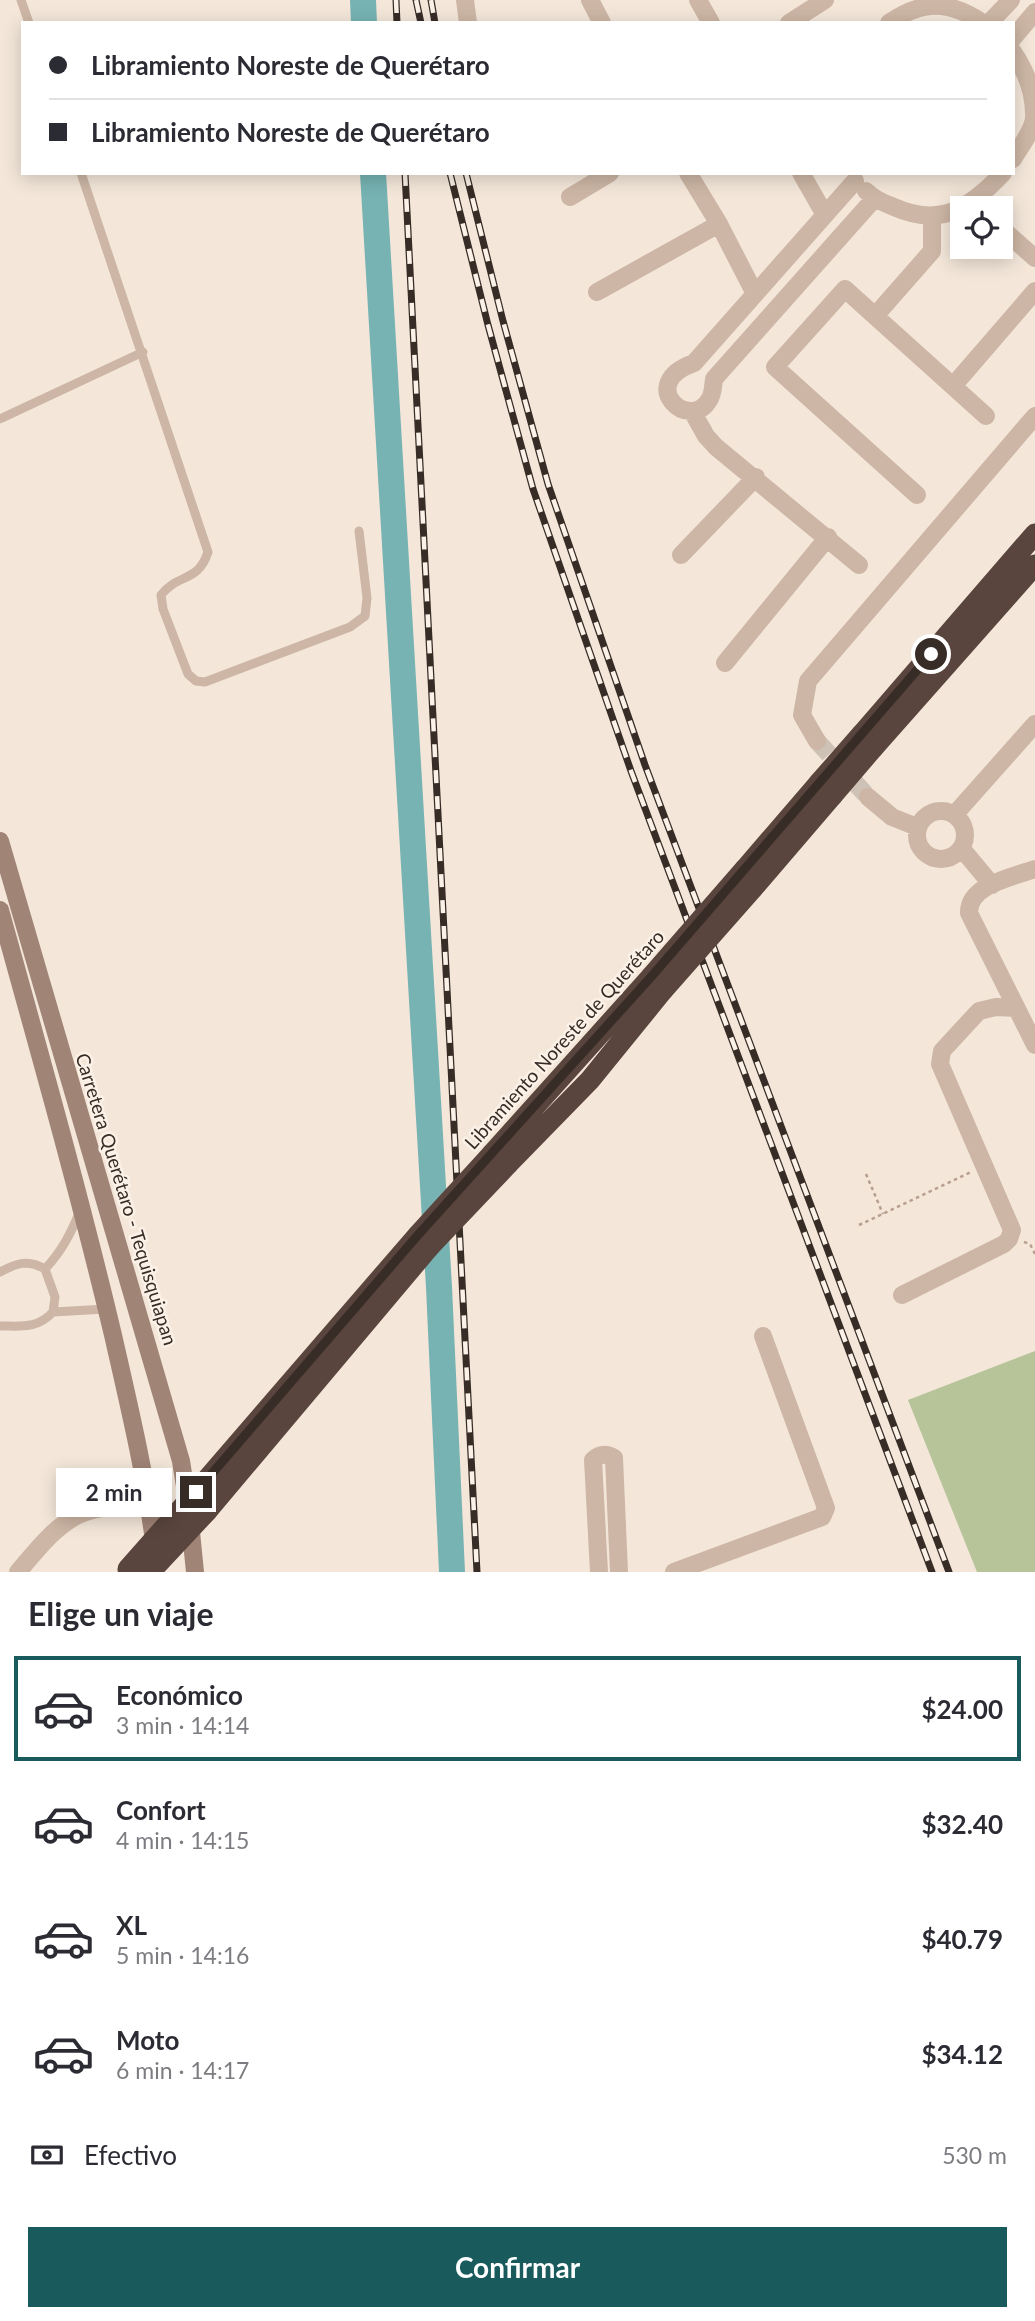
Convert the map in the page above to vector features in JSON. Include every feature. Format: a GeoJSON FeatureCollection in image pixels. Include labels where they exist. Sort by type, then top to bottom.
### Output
{"type":"FeatureCollection","features":[{"type":"Feature","properties":{"kind":"highway","name":"Libramiento Noreste de Querétaro"},"geometry":{"type":"LineString","coordinates":[[127,1571],[657,984],[868,741],[1035,534]]}},
{"type":"Feature","properties":{"kind":"highway","name":"Libramiento Noreste de Querétaro"},"geometry":{"type":"LineString","coordinates":[[868,741],[1035,565]]}},
{"type":"Feature","properties":{"kind":"highway","name":"Libramiento Noreste de Querétaro"},"geometry":{"type":"LineString","coordinates":[[150,1572],[207,1511],[424,1241]]}},
{"type":"Feature","properties":{"kind":"main road","name":"Carretera Querétaro - Tequisquiapan"},"geometry":{"type":"LineString","coordinates":[[0,841],[181,1461],[195,1572]]}},
{"type":"Feature","properties":{"kind":"main road"},"geometry":{"type":"LineString","coordinates":[[0,910],[81,1206],[106,1309],[150,1503],[158,1572]]}},
{"type":"Feature","properties":{"kind":"street"},"geometry":{"type":"LineString","coordinates":[[466,0],[468,21]]}},
{"type":"Feature","properties":{"kind":"street"},"geometry":{"type":"LineString","coordinates":[[590,0],[602,21]]}},
{"type":"Feature","properties":{"kind":"street"},"geometry":{"type":"LineString","coordinates":[[698,0],[710,21]]}},
{"type":"Feature","properties":{"kind":"street"},"geometry":{"type":"LineString","coordinates":[[792,21],[825,0]]}},
{"type":"Feature","properties":{"kind":"street"},"geometry":{"type":"LineString","coordinates":[[991,21],[1011,0]]}},
{"type":"Feature","properties":{"kind":"street"},"geometry":{"type":"LineString","coordinates":[[892,21],[923,1],[967,10],[981,21]]}},
{"type":"Feature","properties":{"kind":"street"},"geometry":{"type":"LineString","coordinates":[[1015,36],[1035,12]]}},
{"type":"Feature","properties":{"kind":"street"},"geometry":{"type":"LineString","coordinates":[[1015,55],[1024,68],[1031,88],[1034,121],[1015,155]]}},
{"type":"Feature","properties":{"kind":"street"},"geometry":{"type":"LineString","coordinates":[[570,197],[607,175]]}},
{"type":"Feature","properties":{"kind":"street"},"geometry":{"type":"LineString","coordinates":[[689,175],[755,294]]}},
{"type":"Feature","properties":{"kind":"street"},"geometry":{"type":"LineString","coordinates":[[802,175],[825,215]]}},
{"type":"Feature","properties":{"kind":"street"},"geometry":{"type":"LineString","coordinates":[[874,199],[714,379],[709,400],[702,408],[681,410],[672,403],[668,394],[668,383],[673,373],[694,363],[825,215],[852,177],[874,199],[905,212],[932,217],[963,208],[975,201],[1001,175]]}},
{"type":"Feature","properties":{"kind":"street"},"geometry":{"type":"LineString","coordinates":[[875,316],[932,251],[932,217]]}},
{"type":"Feature","properties":{"kind":"street"},"geometry":{"type":"LineString","coordinates":[[597,292],[719,225]]}},
{"type":"Feature","properties":{"kind":"street"},"geometry":{"type":"LineString","coordinates":[[1013,239],[1035,258]]}},
{"type":"Feature","properties":{"kind":"street"},"geometry":{"type":"LineString","coordinates":[[917,495],[775,367],[845,289],[986,416]]}},
{"type":"Feature","properties":{"kind":"street"},"geometry":{"type":"LineString","coordinates":[[953,386],[1035,291]]}},
{"type":"Feature","properties":{"kind":"street"},"geometry":{"type":"LineString","coordinates":[[694,363],[714,379]]}},
{"type":"Feature","properties":{"kind":"street"},"geometry":{"type":"LineString","coordinates":[[692,411],[711,442],[859,565]]}},
{"type":"Feature","properties":{"kind":"street"},"geometry":{"type":"LineString","coordinates":[[817,741],[802,715],[808,681],[1035,416]]}},
{"type":"Feature","properties":{"kind":"street"},"geometry":{"type":"LineString","coordinates":[[681,555],[756,478]]}},
{"type":"Feature","properties":{"kind":"street"},"geometry":{"type":"LineString","coordinates":[[725,663],[828,537]]}},
{"type":"Feature","properties":{"kind":"street"},"geometry":{"type":"LineString","coordinates":[[954,814],[1035,724]]}},
{"type":"Feature","properties":{"kind":"street"},"geometry":{"type":"LineString","coordinates":[[868,797],[892,817],[917,827]]}},
{"type":"Feature","properties":{"kind":"street"},"geometry":{"type":"LineString","coordinates":[[936,811],[954,814],[965,830],[962,849],[946,859],[928,856],[917,840],[917,827],[927,815],[936,811]]}},
{"type":"Feature","properties":{"kind":"street"},"geometry":{"type":"LineString","coordinates":[[962,849],[992,885]]}},
{"type":"Feature","properties":{"kind":"street"},"geometry":{"type":"LineString","coordinates":[[1035,869],[992,885],[975,894],[968,903],[969,913],[1035,1045]]}},
{"type":"Feature","properties":{"kind":"street"},"geometry":{"type":"LineString","coordinates":[[902,1295],[1009,1239],[1012,1230],[940,1064],[942,1051],[979,1010],[1016,1008]]}},
{"type":"Feature","properties":{"kind":"street"},"geometry":{"type":"LineString","coordinates":[[674,1572],[822,1517],[826,1513],[763,1336]]}},
{"type":"Feature","properties":{"kind":"street"},"geometry":{"type":"LineString","coordinates":[[599,1572],[593,1460],[599,1455],[608,1454],[614,1458],[619,1572]]}},
{"type":"Feature","properties":{"kind":"street"},"geometry":{"type":"LineString","coordinates":[[18,1572],[49,1535],[79,1515],[106,1508],[150,1503]]}},
{"type":"Feature","properties":{"kind":"lane"},"geometry":{"type":"LineString","coordinates":[[21,0],[28,21]]}},
{"type":"Feature","properties":{"kind":"lane"},"geometry":{"type":"LineString","coordinates":[[82,175],[208,552],[204,565],[196,573],[169,584],[161,595],[163,610],[188,674],[196,681],[205,682],[350,626],[365,616],[366,598],[359,531]]}},
{"type":"Feature","properties":{"kind":"lane"},"geometry":{"type":"LineString","coordinates":[[0,419],[142,352]]}},
{"type":"Feature","properties":{"kind":"lane"},"geometry":{"type":"LineString","coordinates":[[45,1269],[68,1240],[81,1206]]}},
{"type":"Feature","properties":{"kind":"lane"},"geometry":{"type":"LineString","coordinates":[[0,1272],[17,1263],[33,1262],[45,1269],[55,1297],[53,1312],[44,1322],[29,1327],[0,1326]]}},
{"type":"Feature","properties":{"kind":"lane"},"geometry":{"type":"LineString","coordinates":[[53,1312],[106,1309]]}},
{"type":"Feature","properties":{"kind":"path"},"geometry":{"type":"LineString","coordinates":[[859,1225],[983,1166]]}},
{"type":"Feature","properties":{"kind":"path"},"geometry":{"type":"LineString","coordinates":[[866,1174],[883,1214]]}},
{"type":"Feature","properties":{"kind":"green space"},"geometry":{"type":"Polygon","coordinates":[[[1035,1351],[1035,1572],[977,1572],[908,1400],[1035,1351]]]}},
{"type":"Feature","properties":{"kind":"waterway"},"geometry":{"type":"LineString","coordinates":[[363,0],[364,21]]}},
{"type":"Feature","properties":{"kind":"waterway"},"geometry":{"type":"LineString","coordinates":[[373,175],[439,1287],[452,1572]]}},
{"type":"Feature","properties":{"kind":"tunnel"},"geometry":{"type":"LineString","coordinates":[[817,741],[868,797]]}},
{"type":"Feature","properties":{"kind":"railway"},"geometry":{"type":"LineString","coordinates":[[396,0],[397,21]]}},
{"type":"Feature","properties":{"kind":"railway"},"geometry":{"type":"LineString","coordinates":[[416,0],[421,21]]}},
{"type":"Feature","properties":{"kind":"railway"},"geometry":{"type":"LineString","coordinates":[[431,0],[435,21]]}},
{"type":"Feature","properties":{"kind":"railway"},"geometry":{"type":"LineString","coordinates":[[405,175],[477,1572]]}},
{"type":"Feature","properties":{"kind":"railway"},"geometry":{"type":"LineString","coordinates":[[450,175],[533,489],[631,771],[932,1572]]}},
{"type":"Feature","properties":{"kind":"railway"},"geometry":{"type":"LineString","coordinates":[[466,175],[548,484],[645,765],[949,1572]]}},
{"type":"Feature","properties":{"kind":"route"},"geometry":{"type":"LineString","coordinates":[[196,1492],[418,1235],[651,977],[931,654]]}}]}
